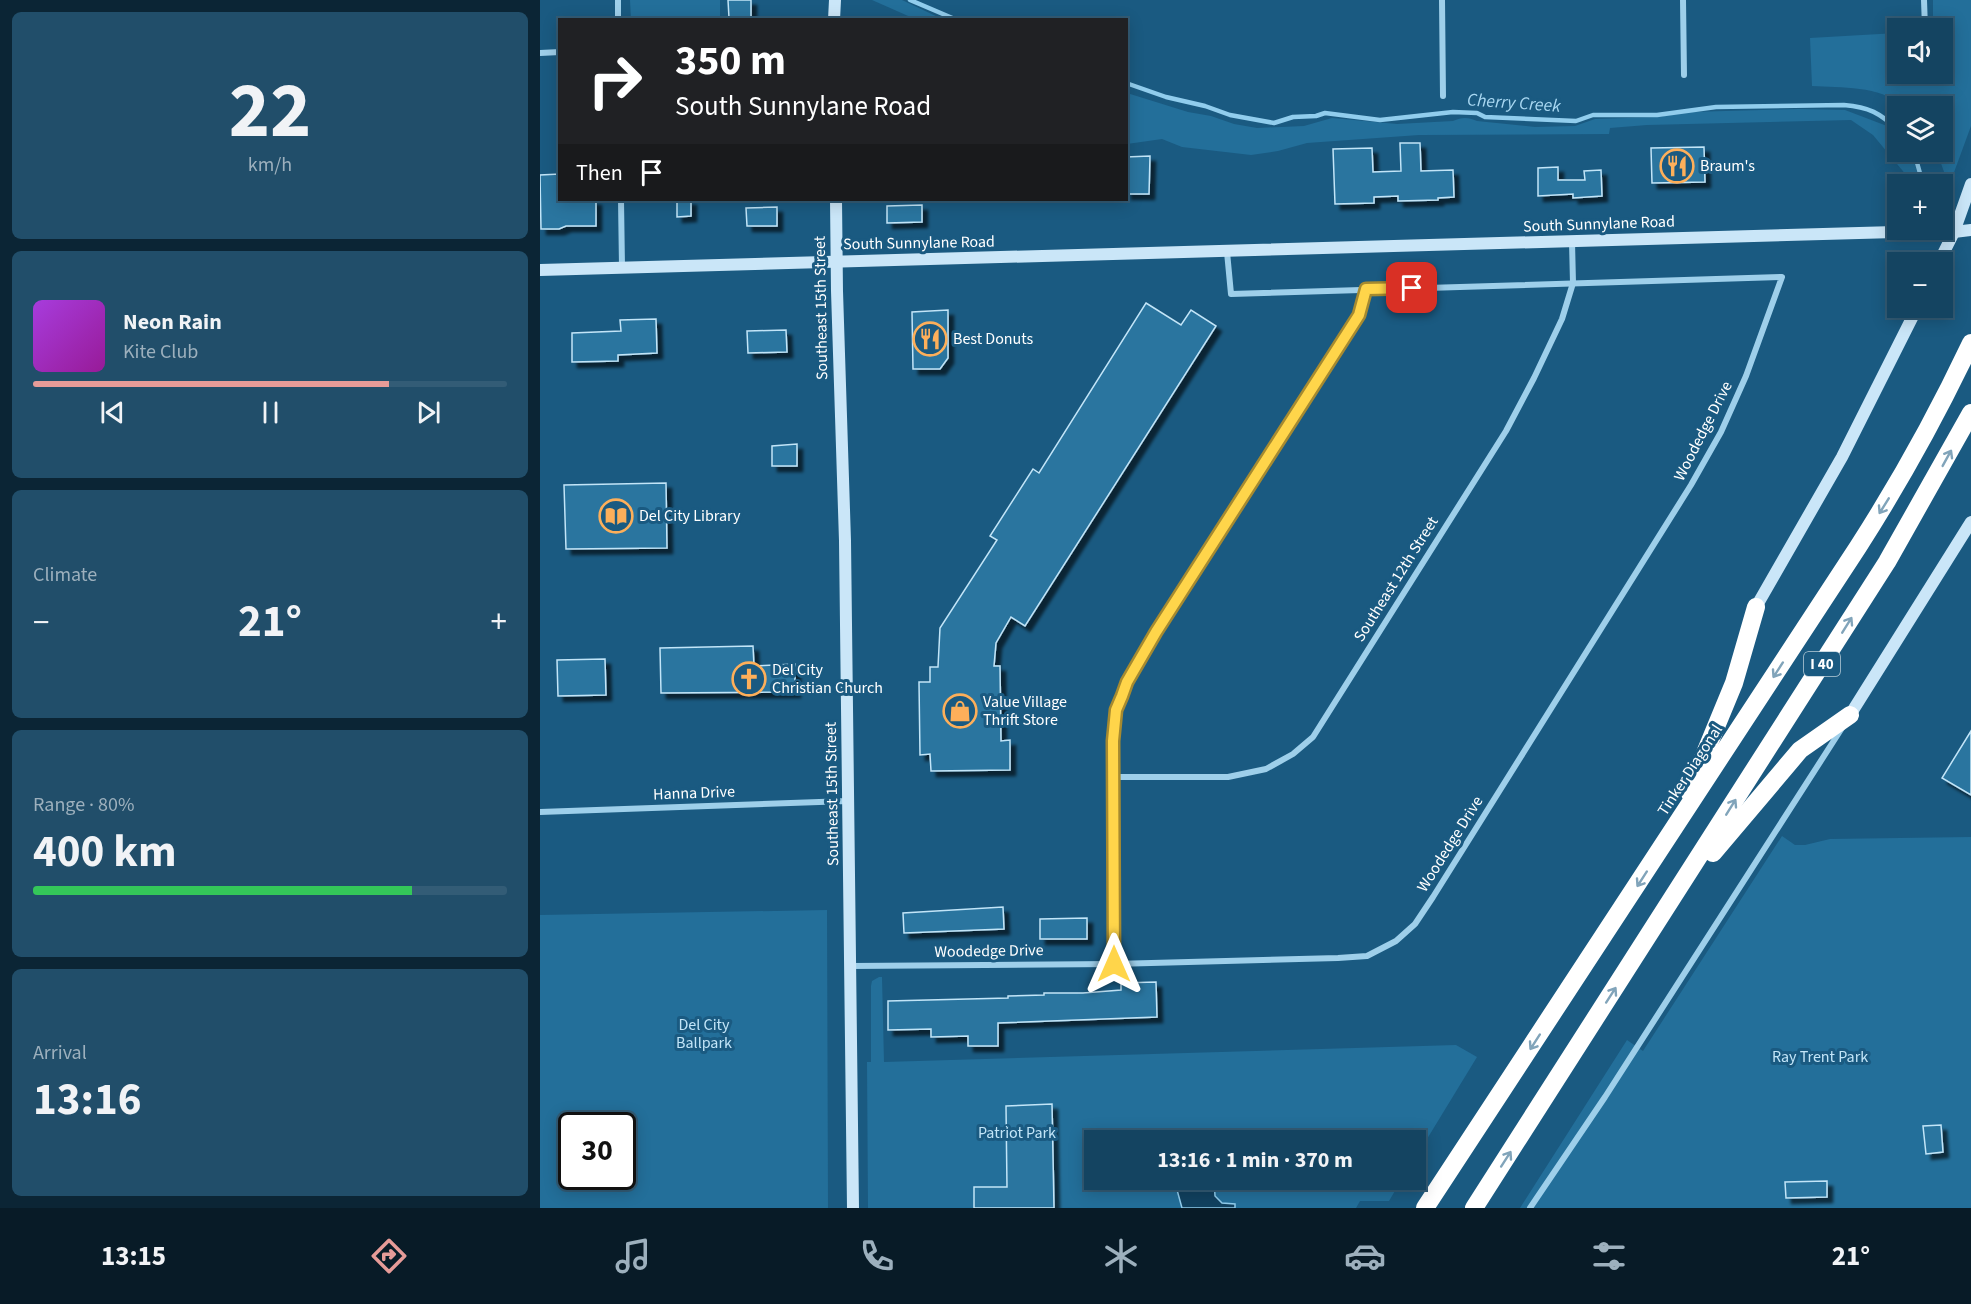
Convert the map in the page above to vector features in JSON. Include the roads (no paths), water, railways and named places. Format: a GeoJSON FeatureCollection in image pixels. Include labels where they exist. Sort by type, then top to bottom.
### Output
{"type":"FeatureCollection","features":[{"type":"Feature","properties":{"kind":"highway","name":"Tinker Diagonal"},"geometry":{"type":"LineString","coordinates":[[1425,1208],[1898,485],[1938,413],[1971,343]]}},
{"type":"Feature","properties":{"kind":"highway","name":"I 40"},"geometry":{"type":"LineString","coordinates":[[1474,1208],[1887,562],[1971,413]]}},
{"type":"Feature","properties":{"kind":"highway"},"geometry":{"type":"LineString","coordinates":[[1674,830],[1734,682],[1756,607]]}},
{"type":"Feature","properties":{"kind":"highway"},"geometry":{"type":"LineString","coordinates":[[1666,910],[1800,750],[1850,715]]}},
{"type":"Feature","properties":{"kind":"main road"},"geometry":{"type":"LineString","coordinates":[[834,18],[835,0]]}},
{"type":"Feature","properties":{"kind":"main road"},"geometry":{"type":"LineString","coordinates":[[1944,252],[1954,232],[1971,184]]}},
{"type":"Feature","properties":{"kind":"main road","name":"Southeast 15th Street"},"geometry":{"type":"LineString","coordinates":[[836,201],[845,541],[853,1208]]}},
{"type":"Feature","properties":{"kind":"main road","name":"South Sunnylane Road"},"geometry":{"type":"LineString","coordinates":[[540,270],[1971,230]]}},
{"type":"Feature","properties":{"kind":"main road"},"geometry":{"type":"LineString","coordinates":[[1756,607],[1842,457],[1912,318]]}},
{"type":"Feature","properties":{"kind":"main road"},"geometry":{"type":"LineString","coordinates":[[1850,715],[1971,522]]}},
{"type":"Feature","properties":{"kind":"street"},"geometry":{"type":"LineString","coordinates":[[618,0],[618,18]]}},
{"type":"Feature","properties":{"kind":"street"},"geometry":{"type":"LineString","coordinates":[[1442,0],[1443,96]]}},
{"type":"Feature","properties":{"kind":"street"},"geometry":{"type":"LineString","coordinates":[[1683,0],[1684,75]]}},
{"type":"Feature","properties":{"kind":"street"},"geometry":{"type":"LineString","coordinates":[[1924,0],[1924,18]]}},
{"type":"Feature","properties":{"kind":"street"},"geometry":{"type":"LineString","coordinates":[[540,52],[558,52]]}},
{"type":"Feature","properties":{"kind":"street"},"geometry":{"type":"LineString","coordinates":[[621,201],[622,268]]}},
{"type":"Feature","properties":{"kind":"street","name":"Southeast 12th Street"},"geometry":{"type":"LineString","coordinates":[[1114,777],[1228,777],[1266,770],[1293,754],[1312,737],[1506,431],[1534,378],[1562,319],[1573,283],[1572,242]]}},
{"type":"Feature","properties":{"kind":"street"},"geometry":{"type":"LineString","coordinates":[[1227,252],[1231,294],[1573,283]]}},
{"type":"Feature","properties":{"kind":"street","name":"Woodedge Drive"},"geometry":{"type":"LineString","coordinates":[[851,966],[1114,964],[1367,956],[1396,940],[1415,924],[1691,485],[1721,432],[1746,376],[1782,277],[1573,283]]}},
{"type":"Feature","properties":{"kind":"street"},"geometry":{"type":"LineString","coordinates":[[1114,964],[1113,741],[1116,710],[1127,682],[1162,622],[1359,315],[1366,289]]}},
{"type":"Feature","properties":{"kind":"street"},"geometry":{"type":"LineString","coordinates":[[1530,1208],[1605,1097],[1850,715]]}},
{"type":"Feature","properties":{"kind":"street","name":"Hanna Drive"},"geometry":{"type":"LineString","coordinates":[[540,812],[848,801]]}},
{"type":"Feature","properties":{"kind":"waterway","name":"Cherry Creek"},"geometry":{"type":"LineString","coordinates":[[910,0],[952,18]]}},
{"type":"Feature","properties":{"kind":"waterway","name":"Cherry Creek"},"geometry":{"type":"LineString","coordinates":[[1128,84],[1230,115],[1274,123],[1293,117],[1316,116],[1325,113],[1380,120],[1453,112],[1477,113],[1485,117],[1576,121],[1593,115],[1657,115],[1716,107],[1844,105],[1874,112],[1887,121]]}},
{"type":"Feature","properties":{"kind":"waterway","name":"Cherry Creek"},"geometry":{"type":"LineString","coordinates":[[1917,162],[1920,174]]}},
{"type":"Feature","properties":{"kind":"place","name":"Braum's"},"geometry":{"type":"Point","coordinates":[1677,166]}},
{"type":"Feature","properties":{"kind":"place","name":"Best Donuts"},"geometry":{"type":"Point","coordinates":[930,339]}},
{"type":"Feature","properties":{"kind":"place","name":"Del City Library"},"geometry":{"type":"Point","coordinates":[616,516]}},
{"type":"Feature","properties":{"kind":"place","name":"Del City Christian Church"},"geometry":{"type":"Point","coordinates":[749,679]}},
{"type":"Feature","properties":{"kind":"place","name":"Value Village Thrift Store"},"geometry":{"type":"Point","coordinates":[960,711]}},
{"type":"Feature","properties":{"kind":"park label","name":"Del City Ballpark"},"geometry":{"type":"Point","coordinates":[704,1034]}},
{"type":"Feature","properties":{"kind":"park label","name":"Ray Trent Park"},"geometry":{"type":"Point","coordinates":[1820,1057]}},
{"type":"Feature","properties":{"kind":"park label","name":"Patriot Park"},"geometry":{"type":"Point","coordinates":[1017,1133]}}]}
